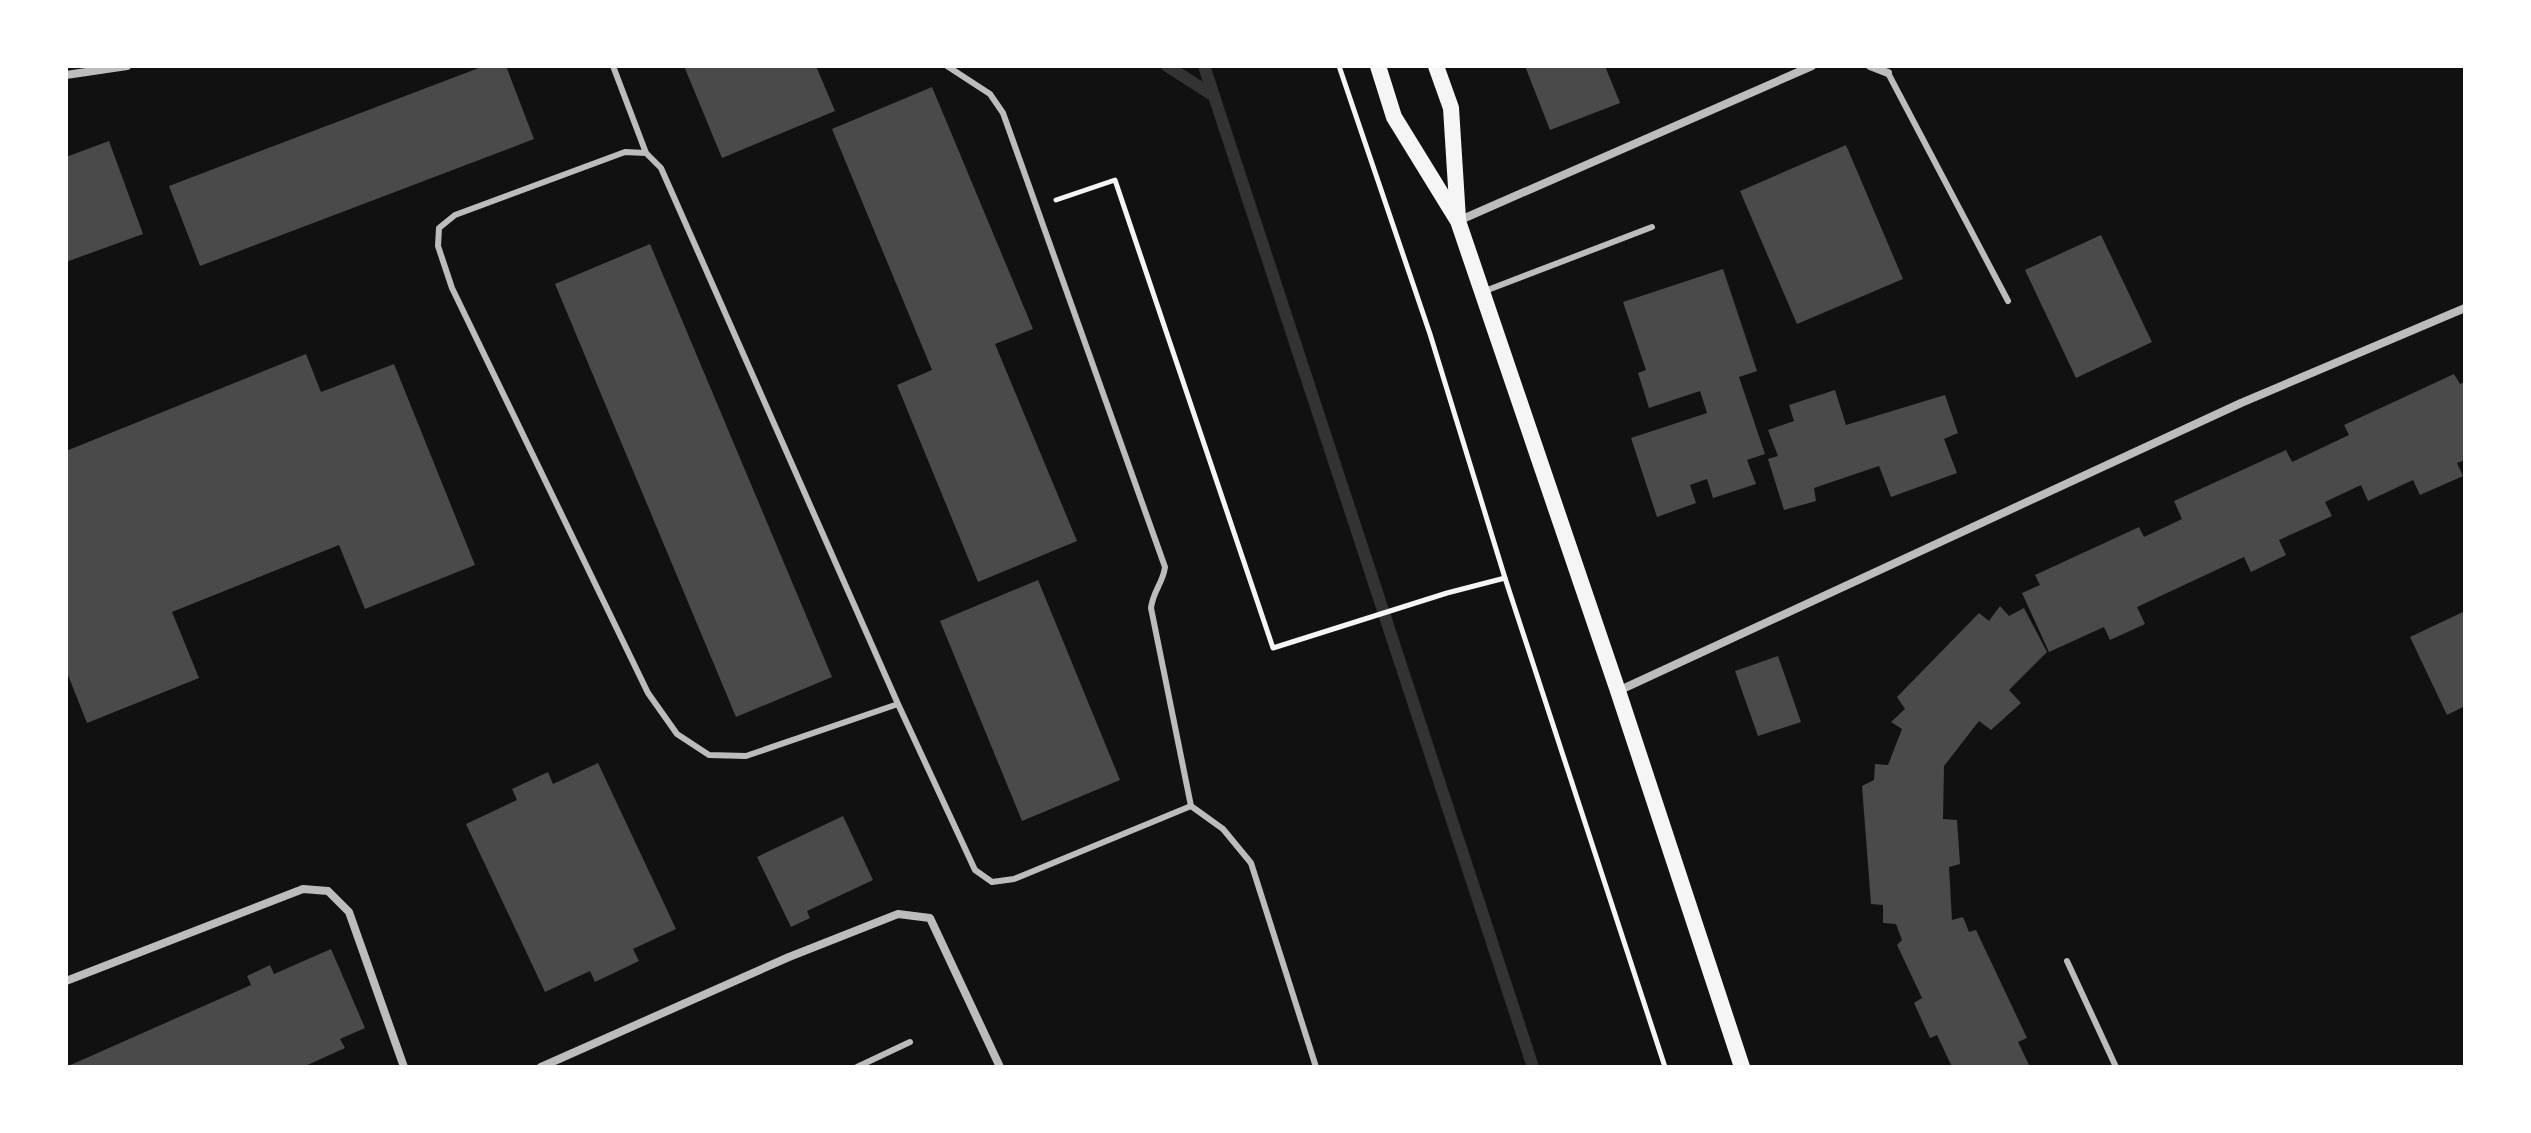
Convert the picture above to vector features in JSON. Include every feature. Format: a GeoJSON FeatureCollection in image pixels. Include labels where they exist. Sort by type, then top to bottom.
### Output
{"type":"FeatureCollection","features":[{"type":"Feature","properties":{"kind":"main road"},"geometry":{"type":"LineString","coordinates":[[1378,66],[1394,117],[1458,221],[1742,1067]]}},
{"type":"Feature","properties":{"kind":"main road"},"geometry":{"type":"LineString","coordinates":[[1436,66],[1451,108],[1458,221]]}},
{"type":"Feature","properties":{"kind":"street"},"geometry":{"type":"LineString","coordinates":[[66,75],[127,66]]}},
{"type":"Feature","properties":{"kind":"street"},"geometry":{"type":"LineString","coordinates":[[1458,221],[1812,66]]}},
{"type":"Feature","properties":{"kind":"street"},"geometry":{"type":"LineString","coordinates":[[1870,66],[1888,73]]}},
{"type":"Feature","properties":{"kind":"street"},"geometry":{"type":"LineString","coordinates":[[1618,691],[2241,403],[2465,308]]}},
{"type":"Feature","properties":{"kind":"street"},"geometry":{"type":"LineString","coordinates":[[66,981],[303,889],[328,891],[349,912],[404,1067]]}},
{"type":"Feature","properties":{"kind":"street"},"geometry":{"type":"LineString","coordinates":[[541,1067],[789,957],[898,914],[930,918],[1000,1067]]}},
{"type":"Feature","properties":{"kind":"lane"},"geometry":{"type":"LineString","coordinates":[[613,66],[646,153],[661,168],[898,704],[975,870],[992,882],[1014,879],[1191,806]]}},
{"type":"Feature","properties":{"kind":"lane"},"geometry":{"type":"LineString","coordinates":[[947,66],[990,94],[1003,113],[1165,567],[1163,577],[1153,592],[1151,608],[1191,806],[1223,829],[1251,863],[1316,1067]]}},
{"type":"Feature","properties":{"kind":"lane"},"geometry":{"type":"LineString","coordinates":[[1888,73],[2008,301]]}},
{"type":"Feature","properties":{"kind":"lane"},"geometry":{"type":"LineString","coordinates":[[646,153],[625,152],[455,215],[439,228],[438,246],[452,288],[648,693],[677,734],[709,755],[746,756],[898,704]]}},
{"type":"Feature","properties":{"kind":"lane"},"geometry":{"type":"LineString","coordinates":[[1482,292],[1652,227]]}},
{"type":"Feature","properties":{"kind":"lane"},"geometry":{"type":"LineString","coordinates":[[2067,961],[2116,1067]]}},
{"type":"Feature","properties":{"kind":"lane"},"geometry":{"type":"LineString","coordinates":[[857,1067],[910,1042]]}},
{"type":"Feature","properties":{"kind":"path"},"geometry":{"type":"LineString","coordinates":[[1339,66],[1430,334],[1505,578],[1665,1067]]}},
{"type":"Feature","properties":{"kind":"path"},"geometry":{"type":"LineString","coordinates":[[1037,207],[1115,180],[1273,648],[1505,578]]}},
{"type":"Feature","properties":{"kind":"building"},"geometry":{"type":"Polygon","coordinates":[[[484,66],[506,66],[534,139],[200,266],[169,186],[484,66]]]}},
{"type":"Feature","properties":{"kind":"building"},"geometry":{"type":"Polygon","coordinates":[[[684,66],[816,66],[835,111],[722,158],[684,66]]]}},
{"type":"Feature","properties":{"kind":"building"},"geometry":{"type":"Polygon","coordinates":[[[1525,66],[1605,66],[1620,103],[1550,130],[1525,66]]]}},
{"type":"Feature","properties":{"kind":"building"},"geometry":{"type":"Polygon","coordinates":[[[932,87],[1033,329],[995,344],[1077,541],[978,582],[897,385],[932,370],[832,129],[932,87]]]}},
{"type":"Feature","properties":{"kind":"building"},"geometry":{"type":"Polygon","coordinates":[[[109,141],[143,234],[66,262],[66,157],[109,141]]]}},
{"type":"Feature","properties":{"kind":"building"},"geometry":{"type":"Polygon","coordinates":[[[1846,145],[1903,279],[1797,324],[1740,191],[1846,145]]]}},
{"type":"Feature","properties":{"kind":"building"},"geometry":{"type":"Polygon","coordinates":[[[2101,235],[2152,342],[2076,378],[2025,270],[2101,235]]]}},
{"type":"Feature","properties":{"kind":"building"},"geometry":{"type":"Polygon","coordinates":[[[650,244],[832,677],[736,717],[555,284],[650,244]]]}},
{"type":"Feature","properties":{"kind":"building"},"geometry":{"type":"Polygon","coordinates":[[[1723,269],[1757,371],[1739,377],[1765,454],[1747,460],[1756,484],[1713,498],[1707,479],[1690,485],[1696,503],[1657,517],[1631,438],[1707,413],[1700,391],[1649,408],[1638,373],[1646,370],[1623,302],[1723,269]]]}},
{"type":"Feature","properties":{"kind":"building"},"geometry":{"type":"Polygon","coordinates":[[[306,354],[321,392],[394,364],[475,565],[365,609],[339,545],[172,612],[199,678],[87,723],[66,670],[66,451],[306,354]]]}},
{"type":"Feature","properties":{"kind":"building"},"geometry":{"type":"Polygon","coordinates":[[[2454,374],[2460,384],[2465,382],[2465,460],[2457,463],[2463,476],[2420,495],[2413,480],[2368,501],[2361,485],[2325,502],[2332,516],[2279,540],[2286,555],[2251,572],[2244,557],[2137,607],[2145,624],[2110,640],[2104,627],[2049,652],[2022,593],[2040,585],[2035,575],[2139,527],[2144,537],[2182,519],[2174,501],[2286,450],[2292,462],[2349,435],[2344,425],[2454,374]]]}},
{"type":"Feature","properties":{"kind":"building"},"geometry":{"type":"Polygon","coordinates":[[[1835,390],[1846,425],[1945,395],[1958,433],[1944,439],[1957,473],[1891,497],[1879,466],[1814,488],[1816,501],[1784,510],[1768,459],[1778,456],[1768,430],[1794,421],[1789,405],[1835,390]]]}},
{"type":"Feature","properties":{"kind":"building"},"geometry":{"type":"Polygon","coordinates":[[[1038,580],[1120,780],[1022,821],[940,621],[1038,580]]]}},
{"type":"Feature","properties":{"kind":"building"},"geometry":{"type":"Polygon","coordinates":[[[2000,606],[2009,616],[2024,608],[2047,652],[2009,690],[2021,703],[1991,730],[1979,721],[1944,766],[1943,819],[1957,820],[1960,864],[1949,867],[1952,920],[1963,917],[1969,932],[1976,930],[2027,1038],[2018,1042],[2030,1067],[1952,1067],[1937,1035],[1930,1038],[1914,1003],[1922,998],[1897,945],[1902,940],[1896,924],[1883,923],[1883,905],[1871,904],[1862,786],[1874,780],[1875,764],[1888,765],[1902,729],[1891,722],[1905,709],[1897,697],[1979,613],[1989,621],[2000,606]]]}},
{"type":"Feature","properties":{"kind":"building"},"geometry":{"type":"Polygon","coordinates":[[[2465,611],[2465,706],[2447,715],[2410,637],[2465,611]]]}},
{"type":"Feature","properties":{"kind":"building"},"geometry":{"type":"Polygon","coordinates":[[[1778,656],[1801,722],[1758,736],[1735,671],[1778,656]]]}},
{"type":"Feature","properties":{"kind":"building"},"geometry":{"type":"Polygon","coordinates":[[[598,763],[676,929],[633,949],[639,961],[595,982],[590,971],[545,992],[466,824],[517,800],[512,789],[548,772],[553,784],[598,763]]]}},
{"type":"Feature","properties":{"kind":"building"},"geometry":{"type":"Polygon","coordinates":[[[843,816],[873,880],[807,911],[810,918],[791,927],[757,857],[843,816]]]}},
{"type":"Feature","properties":{"kind":"building"},"geometry":{"type":"Polygon","coordinates":[[[331,949],[365,1028],[340,1039],[345,1048],[303,1067],[66,1067],[251,985],[247,976],[270,965],[274,974],[331,949]]]}},
{"type":"Feature","properties":{"kind":"waterway"},"geometry":{"type":"LineString","coordinates":[[1167,66],[1214,96],[1533,1067]]}},
{"type":"Feature","properties":{"kind":"waterway"},"geometry":{"type":"LineString","coordinates":[[1204,66],[1214,96]]}}]}
